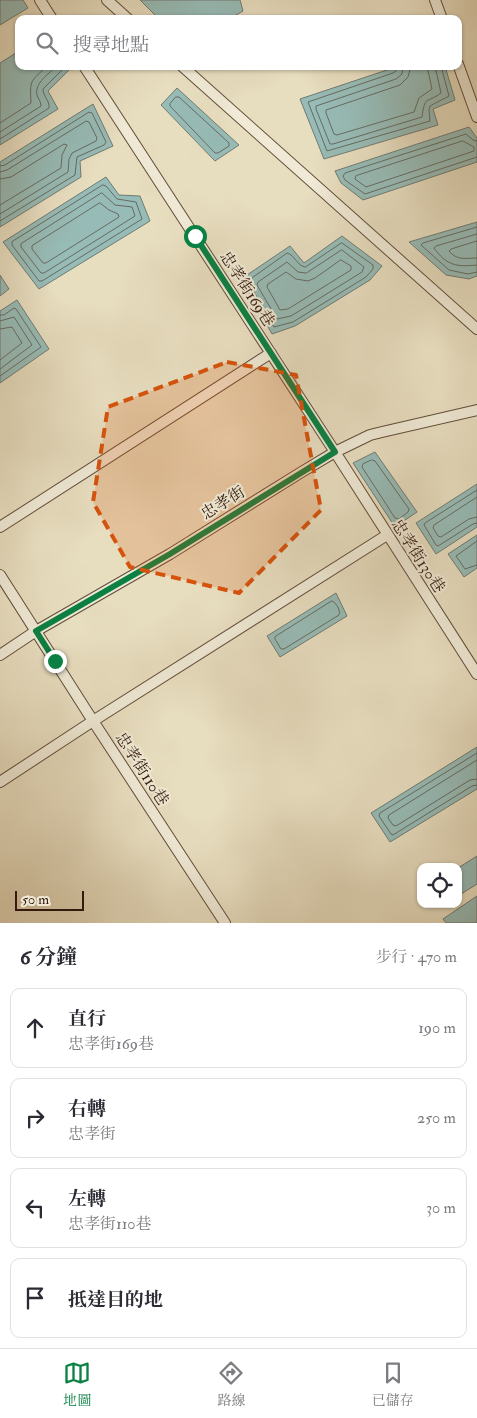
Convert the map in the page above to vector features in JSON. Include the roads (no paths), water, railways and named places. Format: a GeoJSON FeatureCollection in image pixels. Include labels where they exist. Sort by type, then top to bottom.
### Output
{"type":"FeatureCollection","features":[{"type":"Feature","properties":{"kind":"street"},"geometry":{"type":"LineString","coordinates":[[40,0],[49,15]]}},
{"type":"Feature","properties":{"kind":"street"},"geometry":{"type":"LineString","coordinates":[[107,0],[124,15]]}},
{"type":"Feature","properties":{"kind":"street"},"geometry":{"type":"LineString","coordinates":[[435,0],[441,15]]}},
{"type":"Feature","properties":{"kind":"street","name":"忠孝街169巷"},"geometry":{"type":"LineString","coordinates":[[87,70],[335,452]]}},
{"type":"Feature","properties":{"kind":"street"},"geometry":{"type":"LineString","coordinates":[[186,70],[477,330]]}},
{"type":"Feature","properties":{"kind":"street"},"geometry":{"type":"LineString","coordinates":[[460,70],[477,117]]}},
{"type":"Feature","properties":{"kind":"street"},"geometry":{"type":"LineString","coordinates":[[0,527],[271,353]]}},
{"type":"Feature","properties":{"kind":"street","name":"忠孝街"},"geometry":{"type":"LineString","coordinates":[[0,655],[36,631],[170,554],[335,452],[370,435],[477,410]]}},
{"type":"Feature","properties":{"kind":"street","name":"忠孝街130巷"},"geometry":{"type":"LineString","coordinates":[[335,452],[477,674]]}},
{"type":"Feature","properties":{"kind":"street"},"geometry":{"type":"LineString","coordinates":[[0,782],[387,535]]}},
{"type":"Feature","properties":{"kind":"street","name":"忠孝街110巷"},"geometry":{"type":"LineString","coordinates":[[0,576],[225,923]]}},
{"type":"Feature","properties":{"kind":"water"},"geometry":{"type":"Polygon","coordinates":[[[0,0],[23,0],[28,8],[0,25],[0,0]]]}},
{"type":"Feature","properties":{"kind":"water"},"geometry":{"type":"Polygon","coordinates":[[[140,0],[240,0],[243,11],[236,15],[155,15],[140,0]]]}},
{"type":"Feature","properties":{"kind":"water"},"geometry":{"type":"Polygon","coordinates":[[[15,54],[15,70],[69,70],[48,91],[58,109],[0,145],[0,63],[15,54]]]}},
{"type":"Feature","properties":{"kind":"water"},"geometry":{"type":"Polygon","coordinates":[[[387,70],[446,70],[455,100],[433,109],[438,125],[324,159],[300,99],[387,70]]]}},
{"type":"Feature","properties":{"kind":"water"},"geometry":{"type":"Polygon","coordinates":[[[177,88],[239,145],[215,161],[161,105],[177,88]]]}},
{"type":"Feature","properties":{"kind":"water"},"geometry":{"type":"Polygon","coordinates":[[[93,104],[113,146],[80,161],[81,177],[0,227],[0,162],[93,104]]]}},
{"type":"Feature","properties":{"kind":"water"},"geometry":{"type":"Polygon","coordinates":[[[469,127],[477,138],[477,162],[363,200],[341,183],[335,171],[469,127]]]}},
{"type":"Feature","properties":{"kind":"water"},"geometry":{"type":"Polygon","coordinates":[[[106,177],[119,195],[140,196],[150,221],[39,289],[3,242],[106,177]]]}},
{"type":"Feature","properties":{"kind":"water"},"geometry":{"type":"Polygon","coordinates":[[[477,222],[477,276],[469,279],[446,275],[409,242],[477,222]]]}},
{"type":"Feature","properties":{"kind":"water"},"geometry":{"type":"Polygon","coordinates":[[[342,236],[382,266],[370,280],[295,326],[272,334],[241,279],[290,246],[304,263],[342,236]]]}},
{"type":"Feature","properties":{"kind":"water"},"geometry":{"type":"Polygon","coordinates":[[[0,275],[9,289],[0,296],[0,275]]]}},
{"type":"Feature","properties":{"kind":"water"},"geometry":{"type":"Polygon","coordinates":[[[17,300],[49,349],[0,383],[0,311],[17,300]]]}},
{"type":"Feature","properties":{"kind":"water"},"geometry":{"type":"Polygon","coordinates":[[[375,452],[417,512],[395,527],[353,463],[375,452]]]}},
{"type":"Feature","properties":{"kind":"water"},"geometry":{"type":"Polygon","coordinates":[[[477,484],[477,527],[436,554],[416,523],[477,484]]]}},
{"type":"Feature","properties":{"kind":"water"},"geometry":{"type":"Polygon","coordinates":[[[477,535],[477,568],[464,577],[448,554],[477,535]]]}},
{"type":"Feature","properties":{"kind":"water"},"geometry":{"type":"Polygon","coordinates":[[[336,593],[347,616],[280,657],[267,636],[336,593]]]}},
{"type":"Feature","properties":{"kind":"water"},"geometry":{"type":"Polygon","coordinates":[[[477,747],[477,789],[390,842],[371,813],[477,747]]]}},
{"type":"Feature","properties":{"kind":"water"},"geometry":{"type":"Polygon","coordinates":[[[477,856],[477,884],[462,893],[462,865],[477,856]]]}},
{"type":"Feature","properties":{"kind":"water"},"geometry":{"type":"Polygon","coordinates":[[[477,896],[477,923],[446,923],[443,919],[462,908],[477,896]]]}}]}
